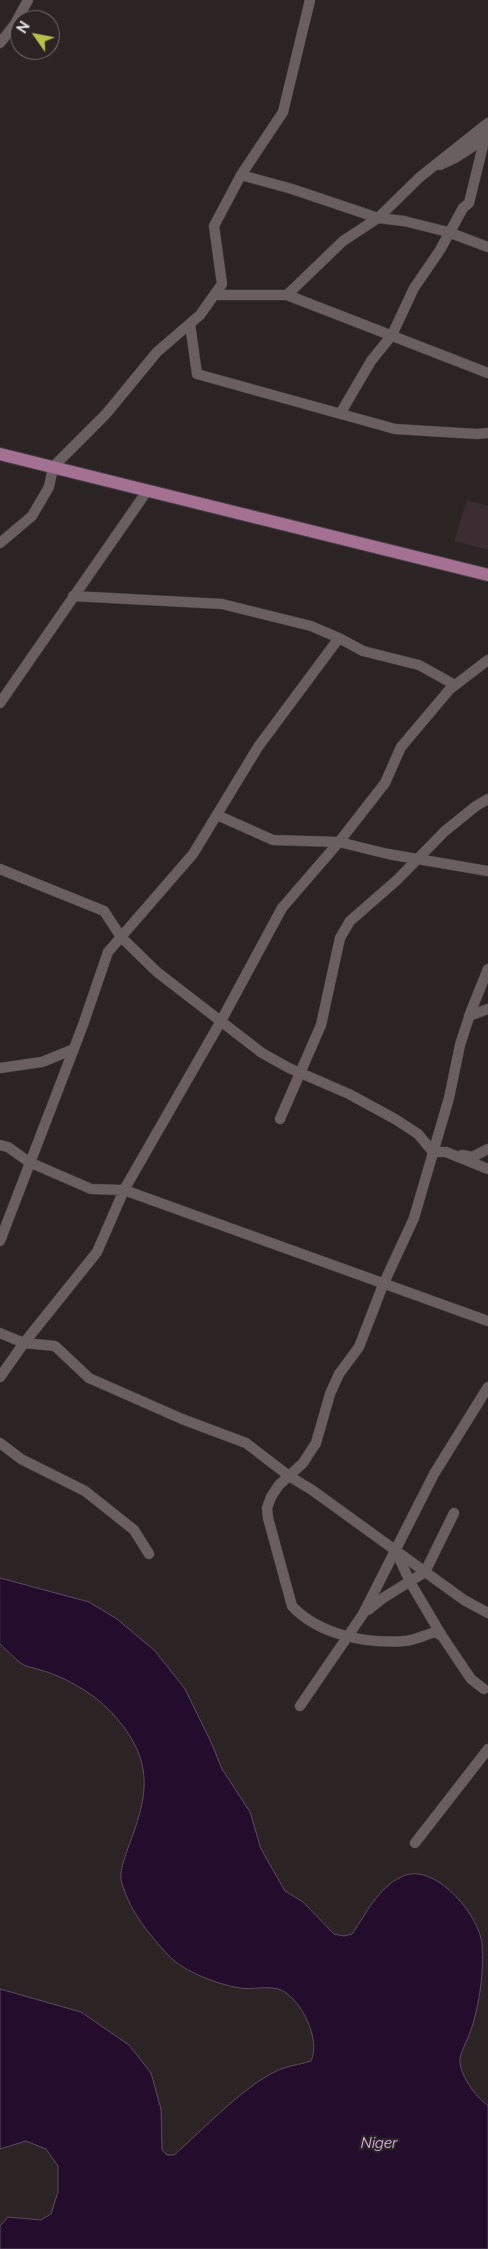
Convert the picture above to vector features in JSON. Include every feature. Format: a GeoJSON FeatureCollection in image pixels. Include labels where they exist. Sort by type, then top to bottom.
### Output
{"type":"FeatureCollection","features":[{"type":"Feature","properties":{"kind":"main road"},"geometry":{"type":"LineString","coordinates":[[0,454],[488,575]]}},
{"type":"Feature","properties":{"kind":"street"},"geometry":{"type":"LineString","coordinates":[[0,43],[15,24],[28,0]]}},
{"type":"Feature","properties":{"kind":"street"},"geometry":{"type":"LineString","coordinates":[[0,544],[32,516],[49,486],[53,467],[106,414],[156,352],[200,315],[222,284],[214,226],[242,175],[283,112],[310,1]]}},
{"type":"Feature","properties":{"kind":"street"},"geometry":{"type":"LineString","coordinates":[[340,414],[371,361],[392,335],[414,288],[440,250],[448,232],[463,208],[469,203],[488,124]]}},
{"type":"Feature","properties":{"kind":"street"},"geometry":{"type":"LineString","coordinates":[[287,294],[343,241],[378,218],[428,170],[488,124]]}},
{"type":"Feature","properties":{"kind":"street"},"geometry":{"type":"LineString","coordinates":[[428,170],[455,158],[486,138]]}},
{"type":"Feature","properties":{"kind":"street"},"geometry":{"type":"LineString","coordinates":[[242,175],[292,189],[378,218],[404,221],[448,232],[488,247]]}},
{"type":"Feature","properties":{"kind":"street"},"geometry":{"type":"LineString","coordinates":[[215,295],[287,294],[488,373]]}},
{"type":"Feature","properties":{"kind":"street"},"geometry":{"type":"LineString","coordinates":[[190,324],[197,374],[395,429],[488,433]]}},
{"type":"Feature","properties":{"kind":"street"},"geometry":{"type":"LineString","coordinates":[[0,703],[147,491]]}},
{"type":"Feature","properties":{"kind":"street"},"geometry":{"type":"LineString","coordinates":[[73,596],[222,604],[311,626],[363,651],[419,665],[455,685]]}},
{"type":"Feature","properties":{"kind":"street"},"geometry":{"type":"LineString","coordinates":[[0,1241],[74,1049],[108,952],[193,854],[258,747],[339,638]]}},
{"type":"Feature","properties":{"kind":"street"},"geometry":{"type":"LineString","coordinates":[[0,1377],[24,1343],[97,1252],[124,1190],[221,1021],[282,908],[339,842],[385,783],[402,747],[455,685],[488,660]]}},
{"type":"Feature","properties":{"kind":"street"},"geometry":{"type":"LineString","coordinates":[[280,1119],[321,1025],[340,938],[350,921],[417,860],[445,831],[476,806],[488,799]]}},
{"type":"Feature","properties":{"kind":"street"},"geometry":{"type":"LineString","coordinates":[[217,814],[274,840],[339,842],[417,860],[488,872]]}},
{"type":"Feature","properties":{"kind":"street"},"geometry":{"type":"LineString","coordinates":[[0,869],[104,911],[121,937],[157,972],[262,1053],[301,1074],[348,1094],[395,1119],[418,1134],[433,1152]]}},
{"type":"Feature","properties":{"kind":"street"},"geometry":{"type":"LineString","coordinates":[[442,1636],[435,1632],[407,1641],[346,1637],[327,1630],[298,1612],[292,1606],[268,1518],[267,1508],[271,1497],[303,1463],[316,1443],[330,1394],[340,1374],[359,1348],[383,1285],[414,1218],[469,1016],[488,968]]}},
{"type":"Feature","properties":{"kind":"street"},"geometry":{"type":"LineString","coordinates":[[469,1016],[488,1009]]}},
{"type":"Feature","properties":{"kind":"street"},"geometry":{"type":"LineString","coordinates":[[0,1068],[42,1062],[74,1049]]}},
{"type":"Feature","properties":{"kind":"street"},"geometry":{"type":"LineString","coordinates":[[0,1145],[8,1146],[29,1162],[91,1188],[124,1190],[383,1285],[488,1321]]}},
{"type":"Feature","properties":{"kind":"street"},"geometry":{"type":"LineString","coordinates":[[433,1152],[446,1152],[472,1157],[488,1149]]}},
{"type":"Feature","properties":{"kind":"street"},"geometry":{"type":"LineString","coordinates":[[446,1152],[488,1169]]}},
{"type":"Feature","properties":{"kind":"street"},"geometry":{"type":"LineString","coordinates":[[0,1333],[24,1343],[55,1346],[89,1378],[182,1419],[246,1443],[289,1476],[464,1600],[488,1613]]}},
{"type":"Feature","properties":{"kind":"street"},"geometry":{"type":"LineString","coordinates":[[300,1706],[363,1614],[434,1474],[488,1387]]}},
{"type":"Feature","properties":{"kind":"street"},"geometry":{"type":"LineString","coordinates":[[0,1443],[21,1459],[84,1491],[134,1530],[149,1554]]}},
{"type":"Feature","properties":{"kind":"street"},"geometry":{"type":"LineString","coordinates":[[363,1614],[383,1598],[425,1572],[454,1513]]}},
{"type":"Feature","properties":{"kind":"street"},"geometry":{"type":"LineString","coordinates":[[396,1550],[410,1582],[442,1636],[470,1679],[484,1689]]}},
{"type":"Feature","properties":{"kind":"street"},"geometry":{"type":"LineString","coordinates":[[415,1843],[488,1750]]}},
{"type":"Feature","properties":{"kind":"shaded area"},"geometry":{"type":"Polygon","coordinates":[[[467,500],[488,506],[488,550],[454,541],[467,500]]]}},
{"type":"Feature","properties":{"kind":"water","name":"Niger"},"geometry":{"type":"Polygon","coordinates":[[[0,1578],[89,1602],[117,1619],[155,1651],[185,1689],[222,1769],[250,1812],[261,1849],[285,1891],[303,1902],[334,1934],[344,1936],[352,1934],[373,1902],[386,1888],[401,1877],[414,1874],[427,1876],[440,1883],[452,1893],[473,1918],[482,1944],[482,1976],[477,2009],[462,2051],[460,2064],[469,2084],[478,2097],[488,2105],[488,2249],[0,2249],[0,2226],[8,2217],[41,2220],[51,2214],[58,2192],[58,2166],[46,2149],[26,2141],[0,2149],[0,1989],[81,2012],[129,2045],[151,2073],[161,2109],[162,2150],[167,2155],[174,2155],[256,2083],[284,2068],[311,2061],[313,2042],[308,2021],[296,2002],[289,1995],[277,1989],[231,1986],[212,1981],[192,1972],[175,1962],[141,1923],[130,1904],[121,1880],[121,1870],[135,1830],[143,1797],[143,1767],[138,1752],[131,1737],[119,1721],[95,1697],[65,1679],[26,1666],[0,1644],[0,1578]]]}}]}
